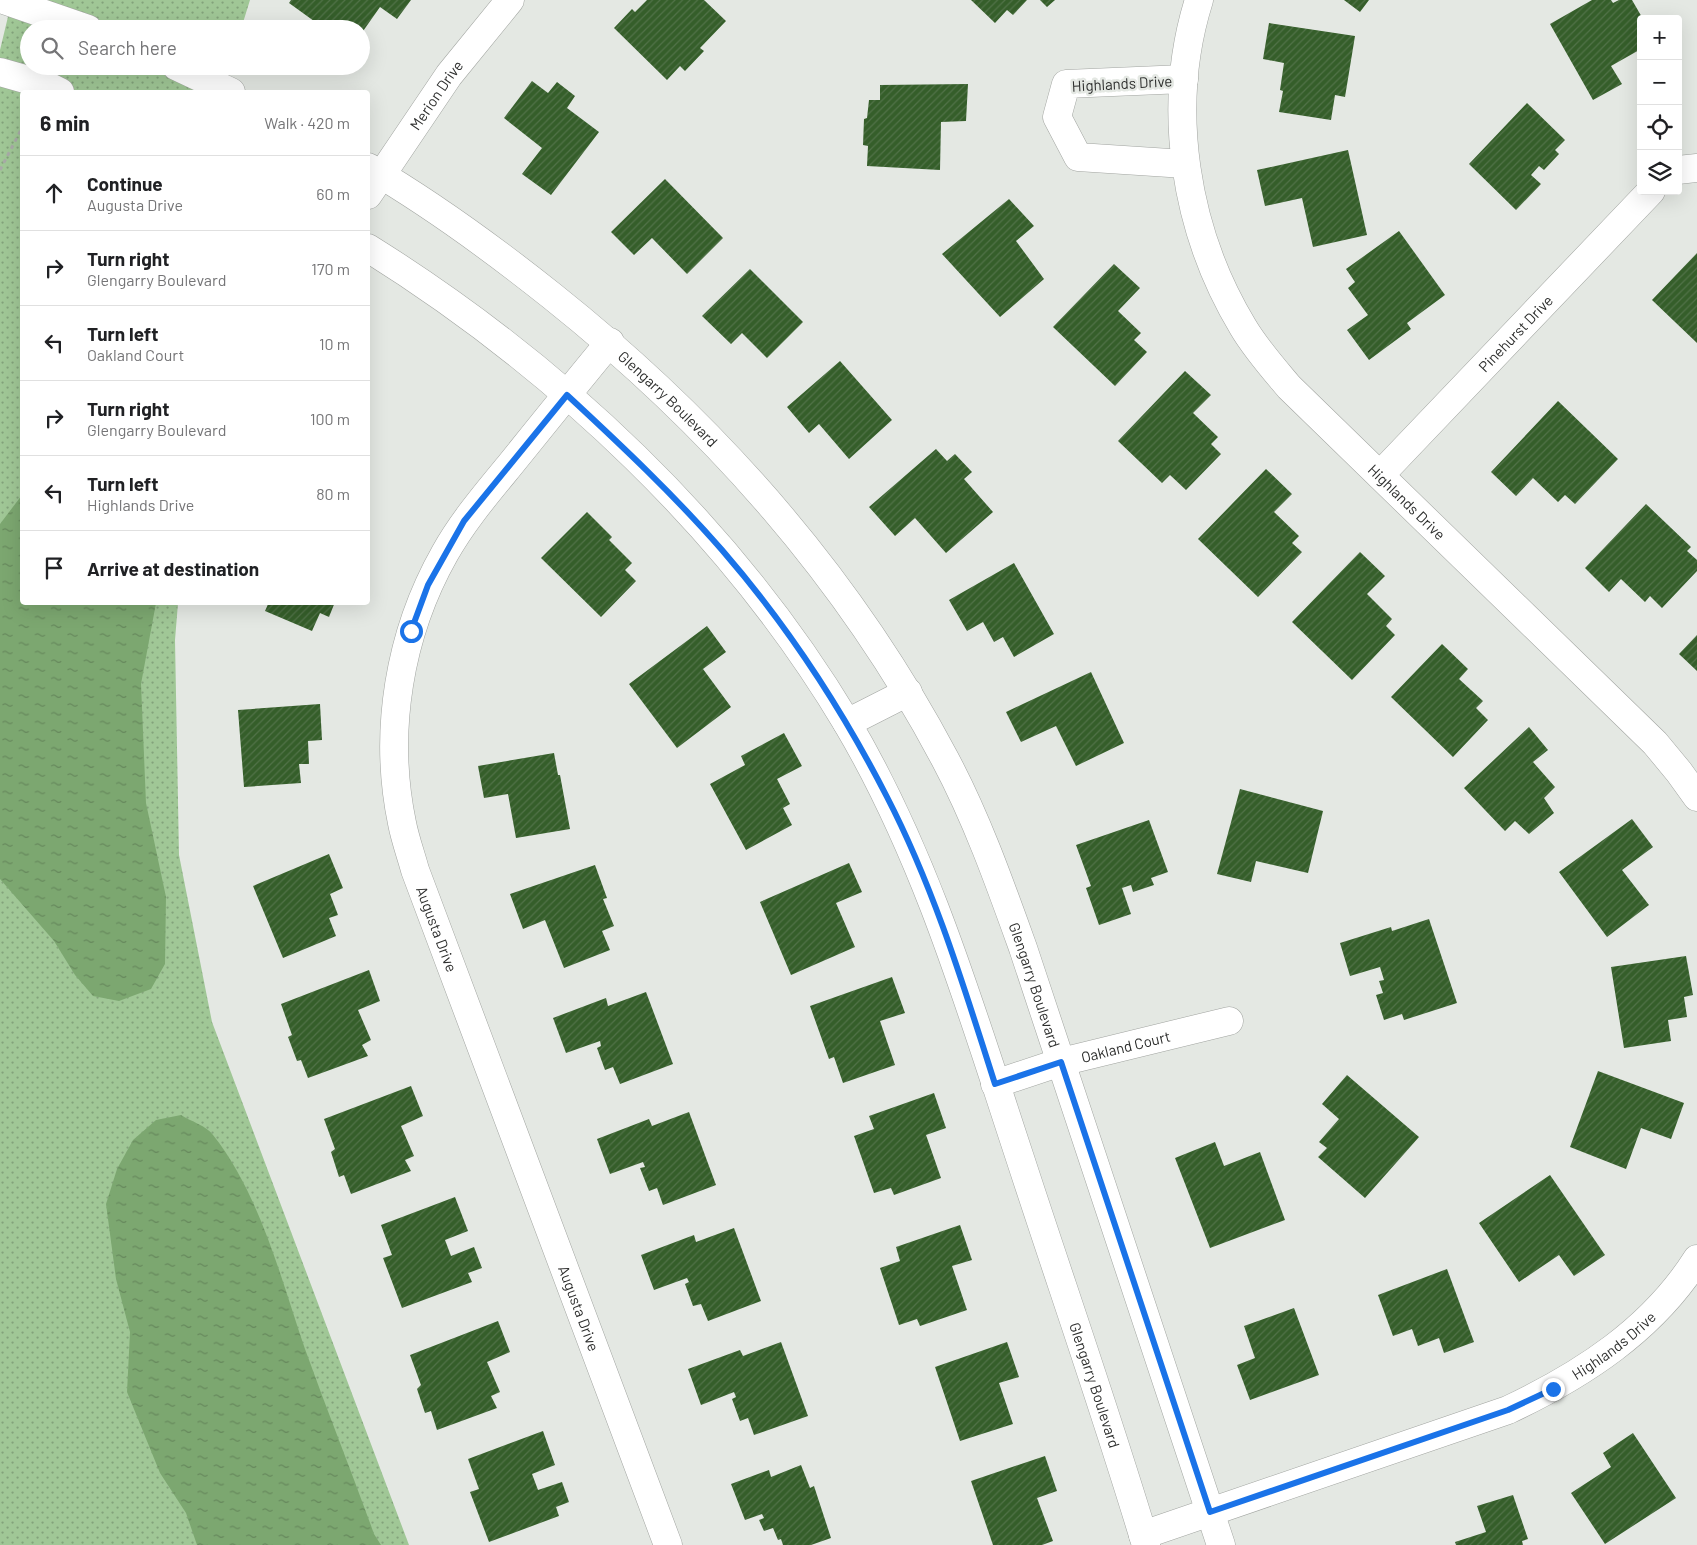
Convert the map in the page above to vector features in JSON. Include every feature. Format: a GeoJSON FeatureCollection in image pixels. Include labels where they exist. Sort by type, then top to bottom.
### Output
{"type":"FeatureCollection","features":[{"type":"Feature","properties":{"kind":"street"},"geometry":{"type":"LineString","coordinates":[[4,0],[62,20]]}},
{"type":"Feature","properties":{"kind":"street","name":"Merion Drive"},"geometry":{"type":"LineString","coordinates":[[372,179],[448,75],[510,0]]}},
{"type":"Feature","properties":{"kind":"street","name":"Highlands Drive"},"geometry":{"type":"LineString","coordinates":[[1199,0],[1184,79],[1183,127],[1185,164],[1192,201],[1206,249],[1225,295],[1243,328],[1289,387],[1655,743],[1697,797]]}},
{"type":"Feature","properties":{"kind":"street"},"geometry":{"type":"LineString","coordinates":[[0,72],[55,90]]}},
{"type":"Feature","properties":{"kind":"street"},"geometry":{"type":"LineString","coordinates":[[195,75],[227,90]]}},
{"type":"Feature","properties":{"kind":"street","name":"Highlands Drive"},"geometry":{"type":"LineString","coordinates":[[1184,79],[1066,84],[1057,116],[1078,157],[1185,164]]}},
{"type":"Feature","properties":{"kind":"street"},"geometry":{"type":"LineString","coordinates":[[1682,170],[1697,168]]}},
{"type":"Feature","properties":{"kind":"street","name":"Glengarry Boulevard"},"geometry":{"type":"LineString","coordinates":[[372,179],[442,213],[506,259],[610,342],[694,420],[773,505],[845,596],[908,692],[947,762],[988,853],[1024,948],[1221,1545]]}},
{"type":"Feature","properties":{"kind":"street","name":"Pinehurst Drive"},"geometry":{"type":"LineString","coordinates":[[1380,475],[1647,195]]}},
{"type":"Feature","properties":{"kind":"street","name":"Glengarry Boulevard"},"geometry":{"type":"LineString","coordinates":[[370,249],[463,312],[567,395],[648,470],[723,550],[789,634],[846,723],[888,798],[920,869],[958,970],[1145,1540]]}},
{"type":"Feature","properties":{"kind":"street","name":"Augusta Drive"},"geometry":{"type":"LineString","coordinates":[[610,342],[464,521],[428,585],[411,631],[400,678],[394,726],[395,775],[402,823],[415,870],[668,1545]]}},
{"type":"Feature","properties":{"kind":"street"},"geometry":{"type":"LineString","coordinates":[[846,723],[908,692]]}},
{"type":"Feature","properties":{"kind":"street","name":"Oakland Court"},"geometry":{"type":"LineString","coordinates":[[995,1084],[1061,1062],[1229,1021]]}},
{"type":"Feature","properties":{"kind":"street","name":"Highlands Drive"},"geometry":{"type":"LineString","coordinates":[[1145,1540],[1210,1512],[1508,1410],[1553,1389],[1606,1355],[1635,1331],[1662,1304],[1697,1259]]}},
{"type":"Feature","properties":{"kind":"path"},"geometry":{"type":"LineString","coordinates":[[0,170],[20,132]]}},
{"type":"Feature","properties":{"kind":"shaded area"},"geometry":{"type":"Polygon","coordinates":[[[12,0],[250,0],[244,20],[20,20],[20,75],[226,75],[221,90],[20,90],[20,605],[178,605],[175,640],[179,855],[212,1022],[409,1545],[0,1545],[0,50],[12,0]]]}},
{"type":"Feature","properties":{"kind":"water"},"geometry":{"type":"Polygon","coordinates":[[[20,498],[20,605],[156,605],[141,684],[146,803],[166,897],[165,964],[151,989],[119,1001],[93,996],[75,975],[54,941],[0,879],[0,524],[20,498]]]}},
{"type":"Feature","properties":{"kind":"water"},"geometry":{"type":"Polygon","coordinates":[[[181,1115],[203,1126],[213,1135],[244,1183],[268,1238],[305,1349],[374,1534],[381,1545],[197,1545],[186,1513],[160,1473],[127,1392],[130,1332],[116,1279],[106,1204],[117,1169],[133,1140],[156,1120],[181,1115]]]}},
{"type":"Feature","properties":{"kind":"building"},"geometry":{"type":"Polygon","coordinates":[[[291,0],[411,0],[397,19],[380,7],[370,21],[313,20],[289,3],[291,0]]]}},
{"type":"Feature","properties":{"kind":"building"},"geometry":{"type":"Polygon","coordinates":[[[647,0],[704,0],[726,21],[700,48],[704,51],[685,71],[680,66],[667,80],[614,28],[632,9],[635,12],[647,0]]]}},
{"type":"Feature","properties":{"kind":"building"},"geometry":{"type":"Polygon","coordinates":[[[971,0],[1027,0],[1013,15],[1007,10],[995,23],[971,0]]]}},
{"type":"Feature","properties":{"kind":"building"},"geometry":{"type":"Polygon","coordinates":[[[1040,0],[1055,0],[1047,7],[1040,0]]]}},
{"type":"Feature","properties":{"kind":"building"},"geometry":{"type":"Polygon","coordinates":[[[1344,0],[1369,0],[1360,12],[1344,0]]]}},
{"type":"Feature","properties":{"kind":"building"},"geometry":{"type":"Polygon","coordinates":[[[1592,0],[1611,0],[1613,3],[1619,0],[1632,0],[1641,15],[1637,15],[1637,51],[1611,66],[1622,84],[1593,100],[1550,24],[1592,0]]]}},
{"type":"Feature","properties":{"kind":"building"},"geometry":{"type":"Polygon","coordinates":[[[1269,23],[1355,36],[1345,97],[1335,95],[1331,120],[1279,112],[1283,91],[1280,90],[1284,63],[1263,59],[1269,23]]]}},
{"type":"Feature","properties":{"kind":"building"},"geometry":{"type":"Polygon","coordinates":[[[532,81],[548,93],[557,82],[575,96],[567,108],[599,132],[551,195],[522,174],[542,148],[504,118],[532,81]]]}},
{"type":"Feature","properties":{"kind":"building"},"geometry":{"type":"Polygon","coordinates":[[[968,84],[966,121],[941,122],[940,170],[867,166],[868,146],[863,145],[864,119],[867,118],[869,100],[880,100],[880,85],[968,84]]]}},
{"type":"Feature","properties":{"kind":"building"},"geometry":{"type":"Polygon","coordinates":[[[1527,103],[1565,140],[1555,150],[1559,154],[1544,170],[1539,166],[1531,175],[1541,184],[1516,210],[1469,164],[1527,103]]]}},
{"type":"Feature","properties":{"kind":"building"},"geometry":{"type":"Polygon","coordinates":[[[1348,150],[1367,235],[1313,247],[1302,198],[1265,206],[1257,170],[1348,150]]]}},
{"type":"Feature","properties":{"kind":"building"},"geometry":{"type":"Polygon","coordinates":[[[665,179],[723,238],[687,274],[652,238],[634,255],[611,232],[665,179]]]}},
{"type":"Feature","properties":{"kind":"building"},"geometry":{"type":"Polygon","coordinates":[[[1009,199],[1034,226],[1016,241],[1044,279],[1000,317],[942,254],[1009,199]]]}},
{"type":"Feature","properties":{"kind":"building"},"geometry":{"type":"Polygon","coordinates":[[[1399,231],[1445,295],[1407,323],[1411,329],[1369,360],[1347,330],[1368,315],[1348,288],[1355,282],[1346,269],[1399,231]]]}},
{"type":"Feature","properties":{"kind":"building"},"geometry":{"type":"Polygon","coordinates":[[[1697,253],[1697,343],[1652,300],[1697,253]]]}},
{"type":"Feature","properties":{"kind":"building"},"geometry":{"type":"Polygon","coordinates":[[[1114,264],[1140,288],[1118,311],[1141,333],[1134,340],[1147,352],[1115,386],[1053,327],[1114,264]]]}},
{"type":"Feature","properties":{"kind":"building"},"geometry":{"type":"Polygon","coordinates":[[[750,269],[803,322],[767,358],[742,333],[731,344],[702,316],[750,269]]]}},
{"type":"Feature","properties":{"kind":"building"},"geometry":{"type":"Polygon","coordinates":[[[840,361],[892,420],[849,459],[819,424],[809,433],[787,407],[840,361]]]}},
{"type":"Feature","properties":{"kind":"building"},"geometry":{"type":"Polygon","coordinates":[[[1185,371],[1211,395],[1193,413],[1218,437],[1211,444],[1221,454],[1186,490],[1170,475],[1162,483],[1118,441],[1185,371]]]}},
{"type":"Feature","properties":{"kind":"building"},"geometry":{"type":"Polygon","coordinates":[[[1558,401],[1618,459],[1575,504],[1565,495],[1558,502],[1533,478],[1516,496],[1491,472],[1558,401]]]}},
{"type":"Feature","properties":{"kind":"building"},"geometry":{"type":"Polygon","coordinates":[[[936,449],[947,461],[955,454],[972,472],[964,479],[993,512],[946,553],[915,518],[895,536],[869,507],[936,449]]]}},
{"type":"Feature","properties":{"kind":"building"},"geometry":{"type":"Polygon","coordinates":[[[1266,469],[1292,494],[1274,512],[1299,536],[1292,543],[1302,552],[1258,597],[1198,539],[1266,469]]]}},
{"type":"Feature","properties":{"kind":"building"},"geometry":{"type":"Polygon","coordinates":[[[1646,504],[1691,547],[1687,551],[1697,560],[1697,571],[1662,608],[1650,596],[1645,602],[1621,579],[1609,592],[1585,568],[1646,504]]]}},
{"type":"Feature","properties":{"kind":"building"},"geometry":{"type":"Polygon","coordinates":[[[587,512],[612,537],[609,540],[632,563],[625,570],[636,581],[601,617],[541,558],[587,512]]]}},
{"type":"Feature","properties":{"kind":"building"},"geometry":{"type":"Polygon","coordinates":[[[1360,552],[1385,576],[1367,594],[1392,619],[1386,626],[1395,635],[1352,680],[1292,622],[1360,552]]]}},
{"type":"Feature","properties":{"kind":"building"},"geometry":{"type":"Polygon","coordinates":[[[1014,563],[1054,634],[1014,657],[1003,637],[994,642],[983,622],[967,631],[949,600],[1014,563]]]}},
{"type":"Feature","properties":{"kind":"building"},"geometry":{"type":"Polygon","coordinates":[[[268,605],[334,605],[329,617],[320,613],[312,631],[265,611],[268,605]]]}},
{"type":"Feature","properties":{"kind":"building"},"geometry":{"type":"Polygon","coordinates":[[[707,626],[726,652],[703,669],[731,707],[677,748],[629,684],[707,626]]]}},
{"type":"Feature","properties":{"kind":"building"},"geometry":{"type":"Polygon","coordinates":[[[1697,635],[1697,671],[1679,654],[1697,635]]]}},
{"type":"Feature","properties":{"kind":"building"},"geometry":{"type":"Polygon","coordinates":[[[1442,644],[1468,669],[1459,679],[1483,701],[1476,708],[1488,720],[1453,757],[1391,697],[1442,644]]]}},
{"type":"Feature","properties":{"kind":"building"},"geometry":{"type":"Polygon","coordinates":[[[1091,672],[1124,743],[1076,766],[1056,726],[1021,742],[1006,712],[1091,672]]]}},
{"type":"Feature","properties":{"kind":"building"},"geometry":{"type":"Polygon","coordinates":[[[320,704],[322,740],[308,741],[309,764],[299,764],[301,783],[244,787],[238,710],[320,704]]]}},
{"type":"Feature","properties":{"kind":"building"},"geometry":{"type":"Polygon","coordinates":[[[1529,727],[1548,750],[1533,762],[1555,787],[1544,798],[1554,813],[1529,834],[1515,821],[1505,831],[1464,788],[1529,727]]]}},
{"type":"Feature","properties":{"kind":"building"},"geometry":{"type":"Polygon","coordinates":[[[784,733],[802,766],[777,779],[790,804],[783,808],[792,825],[746,850],[710,784],[745,765],[741,756],[784,733]]]}},
{"type":"Feature","properties":{"kind":"building"},"geometry":{"type":"Polygon","coordinates":[[[554,753],[570,829],[516,838],[508,794],[484,798],[478,766],[554,753]]]}},
{"type":"Feature","properties":{"kind":"building"},"geometry":{"type":"Polygon","coordinates":[[[1240,789],[1323,811],[1308,873],[1256,861],[1251,882],[1217,874],[1240,789]]]}},
{"type":"Feature","properties":{"kind":"building"},"geometry":{"type":"Polygon","coordinates":[[[1632,819],[1653,847],[1622,870],[1649,905],[1607,937],[1559,872],[1632,819]]]}},
{"type":"Feature","properties":{"kind":"building"},"geometry":{"type":"Polygon","coordinates":[[[1149,820],[1168,872],[1151,878],[1154,885],[1133,892],[1131,885],[1122,888],[1131,914],[1099,925],[1086,888],[1091,886],[1076,845],[1149,820]]]}},
{"type":"Feature","properties":{"kind":"building"},"geometry":{"type":"Polygon","coordinates":[[[329,854],[343,888],[330,894],[338,915],[329,918],[336,936],[283,958],[253,886],[329,854]]]}},
{"type":"Feature","properties":{"kind":"building"},"geometry":{"type":"Polygon","coordinates":[[[849,863],[862,892],[836,903],[855,947],[791,975],[760,902],[849,863]]]}},
{"type":"Feature","properties":{"kind":"building"},"geometry":{"type":"Polygon","coordinates":[[[595,865],[607,898],[603,899],[614,926],[602,931],[610,950],[564,968],[545,920],[523,929],[510,894],[595,865]]]}},
{"type":"Feature","properties":{"kind":"building"},"geometry":{"type":"Polygon","coordinates":[[[1429,919],[1457,1003],[1404,1020],[1402,1014],[1384,1020],[1376,995],[1383,993],[1379,981],[1384,980],[1380,967],[1350,976],[1340,943],[1391,927],[1392,931],[1429,919]]]}},
{"type":"Feature","properties":{"kind":"building"},"geometry":{"type":"Polygon","coordinates":[[[1686,956],[1693,995],[1684,997],[1687,1017],[1668,1020],[1671,1041],[1624,1048],[1611,967],[1686,956]]]}},
{"type":"Feature","properties":{"kind":"building"},"geometry":{"type":"Polygon","coordinates":[[[369,970],[380,1001],[358,1010],[371,1040],[362,1045],[368,1056],[308,1078],[301,1060],[297,1061],[288,1037],[292,1035],[281,1004],[369,970]]]}},
{"type":"Feature","properties":{"kind":"building"},"geometry":{"type":"Polygon","coordinates":[[[892,977],[905,1013],[880,1021],[895,1065],[843,1083],[834,1057],[829,1059],[810,1006],[892,977]]]}},
{"type":"Feature","properties":{"kind":"building"},"geometry":{"type":"Polygon","coordinates":[[[646,992],[673,1064],[620,1084],[613,1067],[605,1070],[597,1048],[601,1046],[600,1041],[566,1053],[553,1018],[606,998],[608,1006],[646,992]]]}},
{"type":"Feature","properties":{"kind":"building"},"geometry":{"type":"Polygon","coordinates":[[[1598,1071],[1684,1103],[1671,1139],[1641,1128],[1626,1169],[1570,1147],[1598,1071]]]}},
{"type":"Feature","properties":{"kind":"building"},"geometry":{"type":"Polygon","coordinates":[[[1347,1075],[1419,1137],[1365,1198],[1318,1157],[1327,1148],[1319,1142],[1339,1119],[1322,1104],[1347,1075]]]}},
{"type":"Feature","properties":{"kind":"building"},"geometry":{"type":"Polygon","coordinates":[[[411,1086],[423,1116],[401,1126],[414,1156],[405,1160],[411,1171],[351,1194],[344,1175],[339,1177],[331,1152],[335,1149],[324,1119],[411,1086]]]}},
{"type":"Feature","properties":{"kind":"building"},"geometry":{"type":"Polygon","coordinates":[[[934,1093],[946,1128],[926,1135],[941,1178],[894,1195],[891,1188],[874,1193],[854,1136],[874,1129],[869,1116],[934,1093]]]}},
{"type":"Feature","properties":{"kind":"building"},"geometry":{"type":"Polygon","coordinates":[[[689,1112],[716,1185],[663,1205],[657,1188],[649,1191],[640,1168],[645,1167],[643,1162],[610,1174],[597,1139],[649,1119],[652,1126],[689,1112]]]}},
{"type":"Feature","properties":{"kind":"building"},"geometry":{"type":"Polygon","coordinates":[[[1215,1142],[1224,1166],[1260,1152],[1285,1220],[1210,1248],[1175,1158],[1215,1142]]]}},
{"type":"Feature","properties":{"kind":"building"},"geometry":{"type":"Polygon","coordinates":[[[1550,1175],[1605,1255],[1574,1276],[1559,1255],[1519,1282],[1479,1223],[1550,1175]]]}},
{"type":"Feature","properties":{"kind":"building"},"geometry":{"type":"Polygon","coordinates":[[[455,1197],[468,1231],[445,1240],[451,1256],[474,1247],[482,1268],[468,1273],[472,1282],[402,1308],[383,1258],[392,1255],[381,1225],[455,1197]]]}},
{"type":"Feature","properties":{"kind":"building"},"geometry":{"type":"Polygon","coordinates":[[[960,1225],[972,1260],[952,1266],[967,1310],[920,1326],[917,1319],[899,1325],[880,1268],[900,1261],[896,1247],[960,1225]]]}},
{"type":"Feature","properties":{"kind":"building"},"geometry":{"type":"Polygon","coordinates":[[[734,1228],[761,1301],[708,1321],[701,1304],[693,1306],[685,1284],[689,1282],[687,1278],[654,1290],[641,1255],[694,1235],[696,1242],[734,1228]]]}},
{"type":"Feature","properties":{"kind":"building"},"geometry":{"type":"Polygon","coordinates":[[[1447,1269],[1474,1342],[1444,1353],[1439,1338],[1418,1346],[1412,1329],[1393,1336],[1378,1295],[1447,1269]]]}},
{"type":"Feature","properties":{"kind":"building"},"geometry":{"type":"Polygon","coordinates":[[[1294,1308],[1319,1375],[1250,1400],[1237,1365],[1255,1358],[1244,1326],[1294,1308]]]}},
{"type":"Feature","properties":{"kind":"building"},"geometry":{"type":"Polygon","coordinates":[[[498,1321],[510,1352],[487,1362],[500,1392],[491,1396],[497,1408],[437,1430],[431,1411],[425,1413],[417,1389],[421,1385],[410,1355],[498,1321]]]}},
{"type":"Feature","properties":{"kind":"building"},"geometry":{"type":"Polygon","coordinates":[[[781,1342],[808,1416],[754,1435],[748,1418],[740,1421],[732,1399],[736,1397],[734,1392],[701,1405],[688,1369],[740,1350],[743,1356],[781,1342]]]}},
{"type":"Feature","properties":{"kind":"building"},"geometry":{"type":"Polygon","coordinates":[[[1007,1342],[1019,1377],[999,1383],[1013,1424],[960,1441],[935,1367],[1007,1342]]]}},
{"type":"Feature","properties":{"kind":"building"},"geometry":{"type":"Polygon","coordinates":[[[543,1431],[555,1465],[532,1474],[538,1490],[562,1482],[569,1502],[556,1507],[559,1516],[489,1542],[470,1492],[479,1489],[468,1459],[543,1431]]]}},
{"type":"Feature","properties":{"kind":"building"},"geometry":{"type":"Polygon","coordinates":[[[1633,1433],[1676,1498],[1605,1544],[1571,1493],[1611,1467],[1603,1453],[1633,1433]]]}},
{"type":"Feature","properties":{"kind":"building"},"geometry":{"type":"Polygon","coordinates":[[[1045,1456],[1057,1491],[1037,1498],[1053,1541],[1042,1545],[993,1545],[971,1481],[1045,1456]]]}},
{"type":"Feature","properties":{"kind":"building"},"geometry":{"type":"Polygon","coordinates":[[[801,1465],[810,1488],[814,1486],[831,1538],[811,1545],[783,1545],[781,1539],[778,1540],[773,1528],[764,1531],[759,1520],[764,1518],[762,1514],[745,1520],[731,1484],[769,1470],[771,1477],[801,1465]]]}},
{"type":"Feature","properties":{"kind":"building"},"geometry":{"type":"Polygon","coordinates":[[[1513,1495],[1528,1539],[1522,1541],[1523,1545],[1456,1545],[1455,1542],[1486,1532],[1477,1506],[1513,1495]]]}},
{"type":"Feature","properties":{"kind":"route"},"geometry":{"type":"LineString","coordinates":[[411,631],[428,585],[464,521],[567,395],[648,470],[723,550],[789,634],[846,723],[888,798],[920,869],[958,970],[995,1084],[1061,1062],[1210,1512],[1508,1410],[1553,1389]]}}]}
